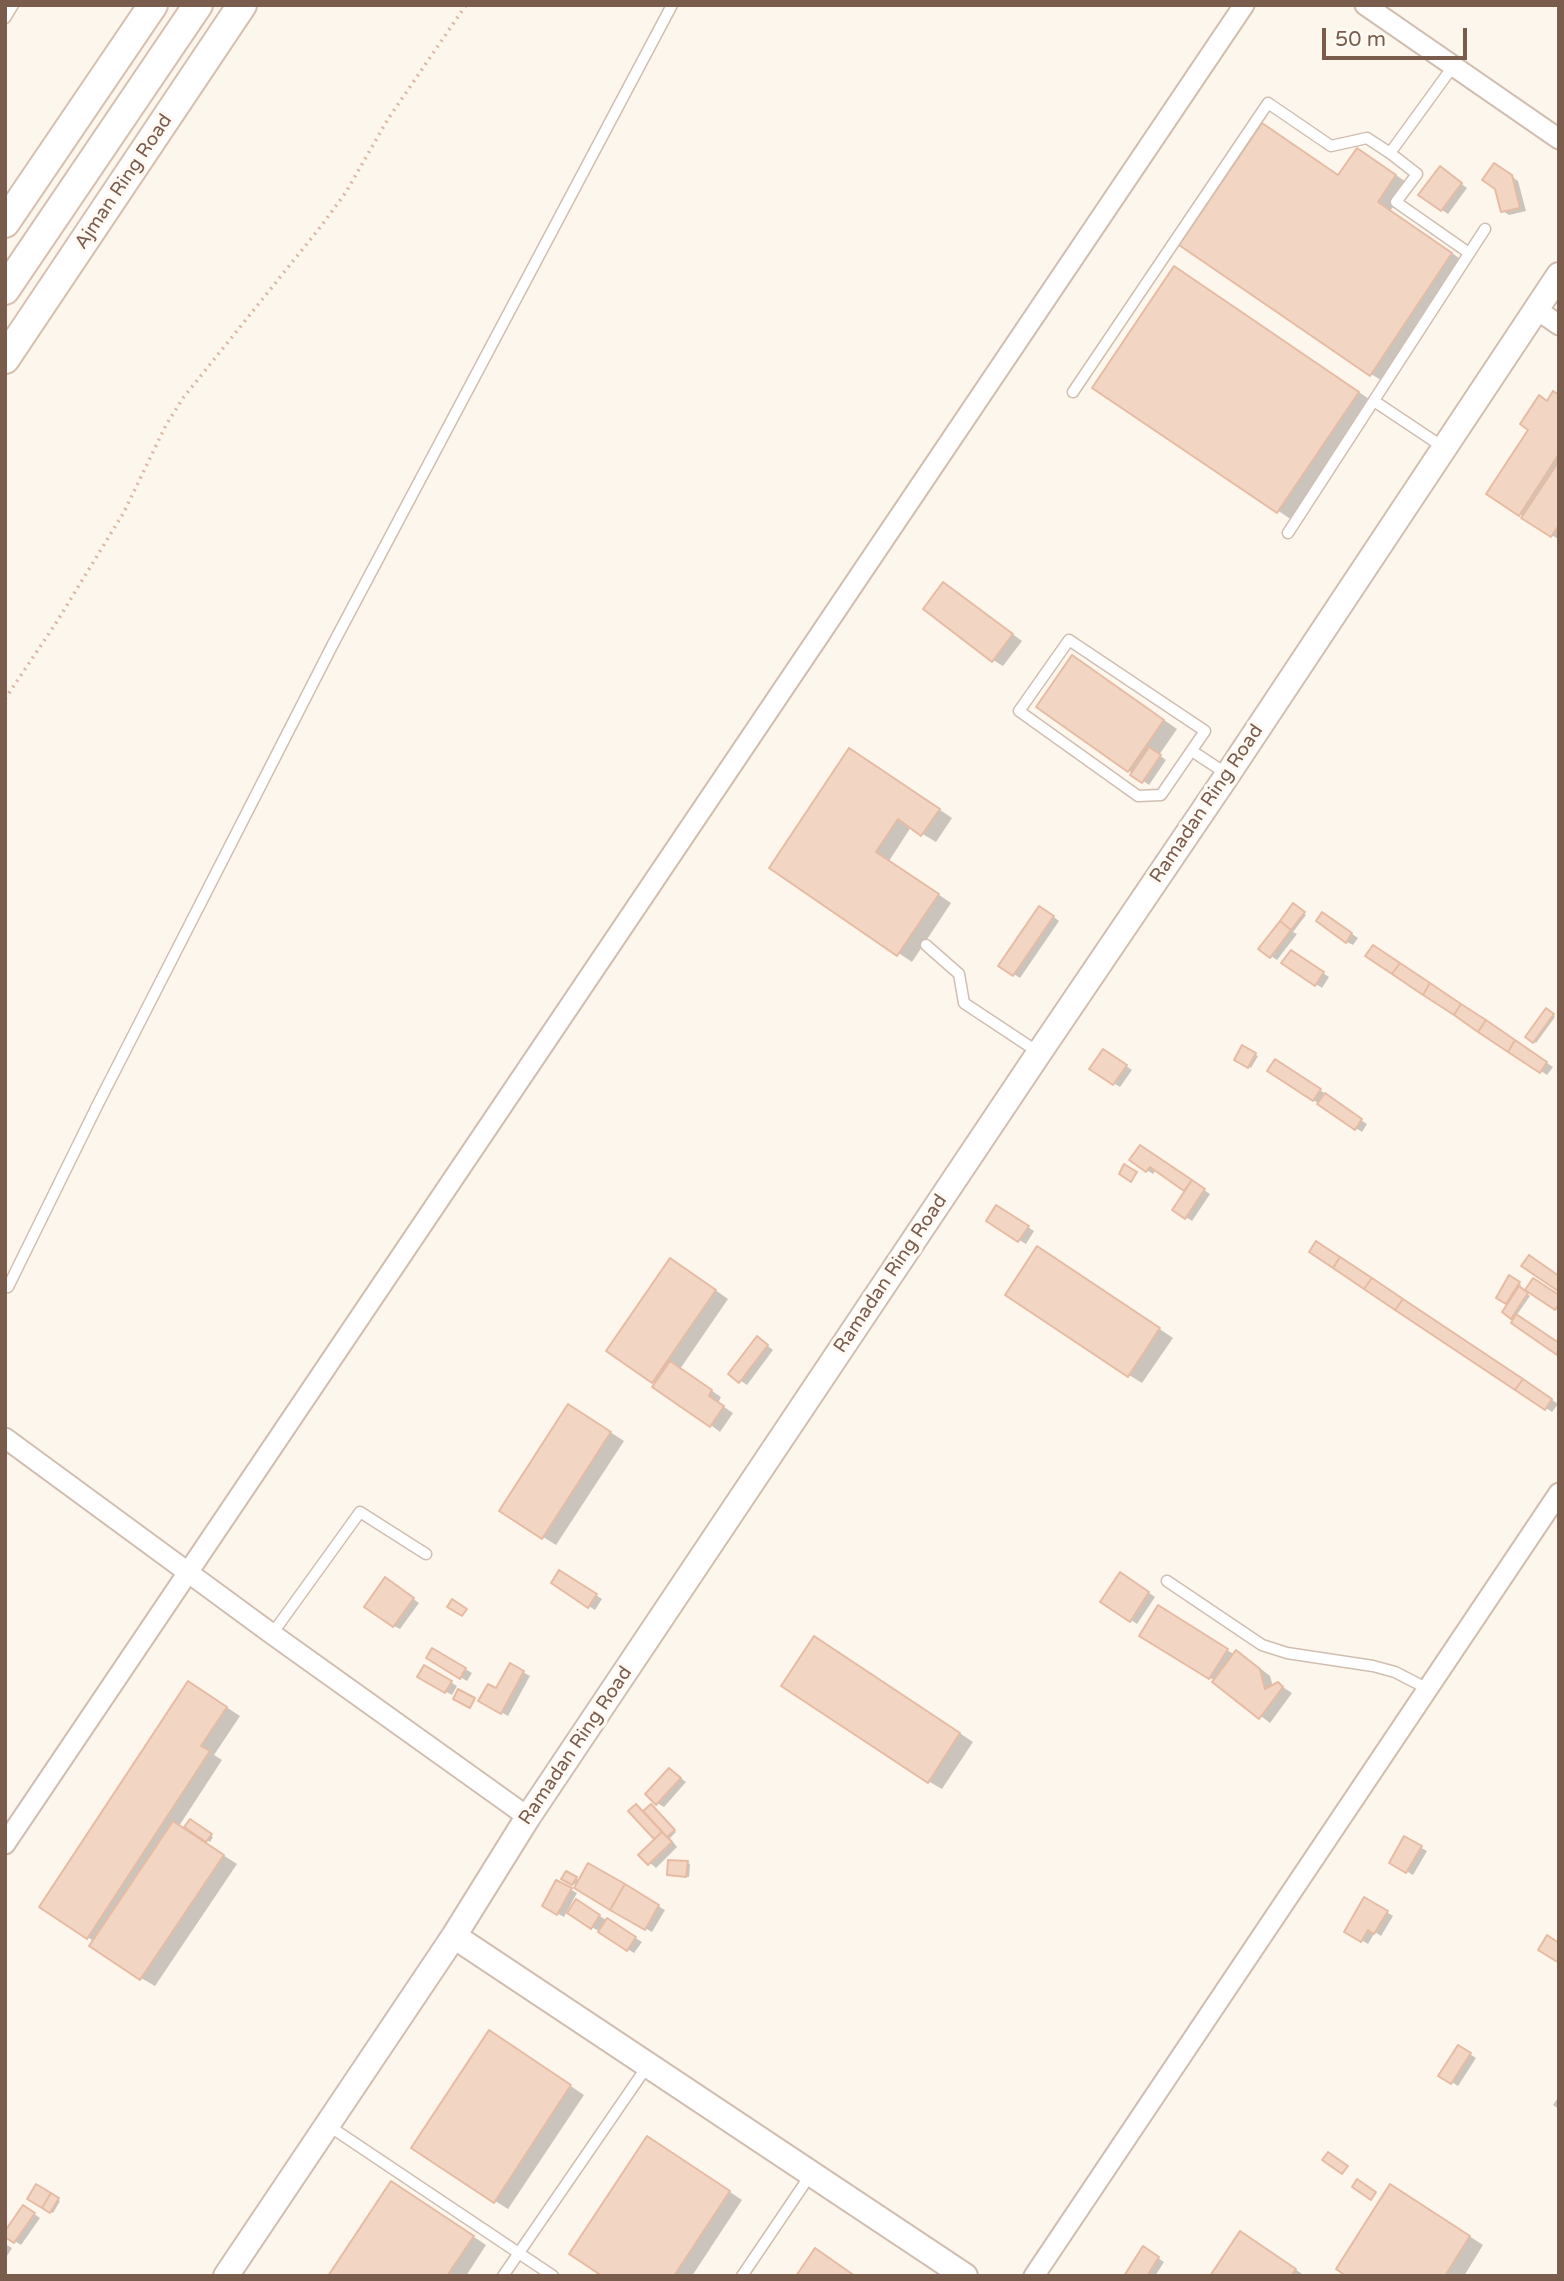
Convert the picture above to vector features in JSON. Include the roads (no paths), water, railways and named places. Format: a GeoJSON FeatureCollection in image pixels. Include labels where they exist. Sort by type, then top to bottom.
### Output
{"type":"FeatureCollection","features":[{"type":"Feature","properties":{"kind":"main road"},"geometry":{"type":"LineString","coordinates":[[5,223],[153,5]]}},
{"type":"Feature","properties":{"kind":"main road","name":"Ajman Ring Road"},"geometry":{"type":"LineString","coordinates":[[5,290],[198,5]]}},
{"type":"Feature","properties":{"kind":"main road","name":"Ajman Ring Road"},"geometry":{"type":"LineString","coordinates":[[5,359],[242,5]]}},
{"type":"Feature","properties":{"kind":"street"},"geometry":{"type":"LineString","coordinates":[[5,1844],[1244,5]]}},
{"type":"Feature","properties":{"kind":"street"},"geometry":{"type":"LineString","coordinates":[[1365,5],[1559,139]]}},
{"type":"Feature","properties":{"kind":"street","name":"Ramadan Ring Road"},"geometry":{"type":"LineString","coordinates":[[226,2276],[454,1936],[528,1817],[1228,774],[1559,275]]}},
{"type":"Feature","properties":{"kind":"street"},"geometry":{"type":"LineString","coordinates":[[1536,309],[1559,325]]}},
{"type":"Feature","properties":{"kind":"street"},"geometry":{"type":"LineString","coordinates":[[5,1438],[528,1817]]}},
{"type":"Feature","properties":{"kind":"street"},"geometry":{"type":"LineString","coordinates":[[1034,2276],[1559,1493]]}},
{"type":"Feature","properties":{"kind":"street"},"geometry":{"type":"LineString","coordinates":[[454,1936],[965,2276]]}},
{"type":"Feature","properties":{"kind":"lane"},"geometry":{"type":"LineString","coordinates":[[5,18],[13,5]]}},
{"type":"Feature","properties":{"kind":"lane"},"geometry":{"type":"LineString","coordinates":[[8,1287],[332,644],[671,5]]}},
{"type":"Feature","properties":{"kind":"lane"},"geometry":{"type":"LineString","coordinates":[[1390,153],[1454,65]]}},
{"type":"Feature","properties":{"kind":"lane"},"geometry":{"type":"LineString","coordinates":[[1073,392],[1268,103],[1331,146],[1367,138],[1390,153],[1417,174],[1396,202],[1469,253]]}},
{"type":"Feature","properties":{"kind":"lane"},"geometry":{"type":"LineString","coordinates":[[1288,533],[1485,229]]}},
{"type":"Feature","properties":{"kind":"lane"},"geometry":{"type":"LineString","coordinates":[[1374,401],[1443,448]]}},
{"type":"Feature","properties":{"kind":"lane"},"geometry":{"type":"LineString","coordinates":[[1069,640],[1205,731],[1192,751],[1161,795],[1138,796],[1019,711],[1069,640]]}},
{"type":"Feature","properties":{"kind":"lane"},"geometry":{"type":"LineString","coordinates":[[1192,751],[1228,774]]}},
{"type":"Feature","properties":{"kind":"lane"},"geometry":{"type":"LineString","coordinates":[[926,945],[959,974],[964,1003],[1039,1052]]}},
{"type":"Feature","properties":{"kind":"lane"},"geometry":{"type":"LineString","coordinates":[[272,1634],[360,1512],[426,1554]]}},
{"type":"Feature","properties":{"kind":"lane"},"geometry":{"type":"LineString","coordinates":[[1167,1581],[1262,1645],[1287,1653],[1373,1666],[1395,1672],[1428,1689]]}},
{"type":"Feature","properties":{"kind":"lane"},"geometry":{"type":"LineString","coordinates":[[503,2276],[648,2065]]}},
{"type":"Feature","properties":{"kind":"lane"},"geometry":{"type":"LineString","coordinates":[[328,2125],[553,2276]]}},
{"type":"Feature","properties":{"kind":"lane"},"geometry":{"type":"LineString","coordinates":[[742,2276],[811,2174]]}}]}
